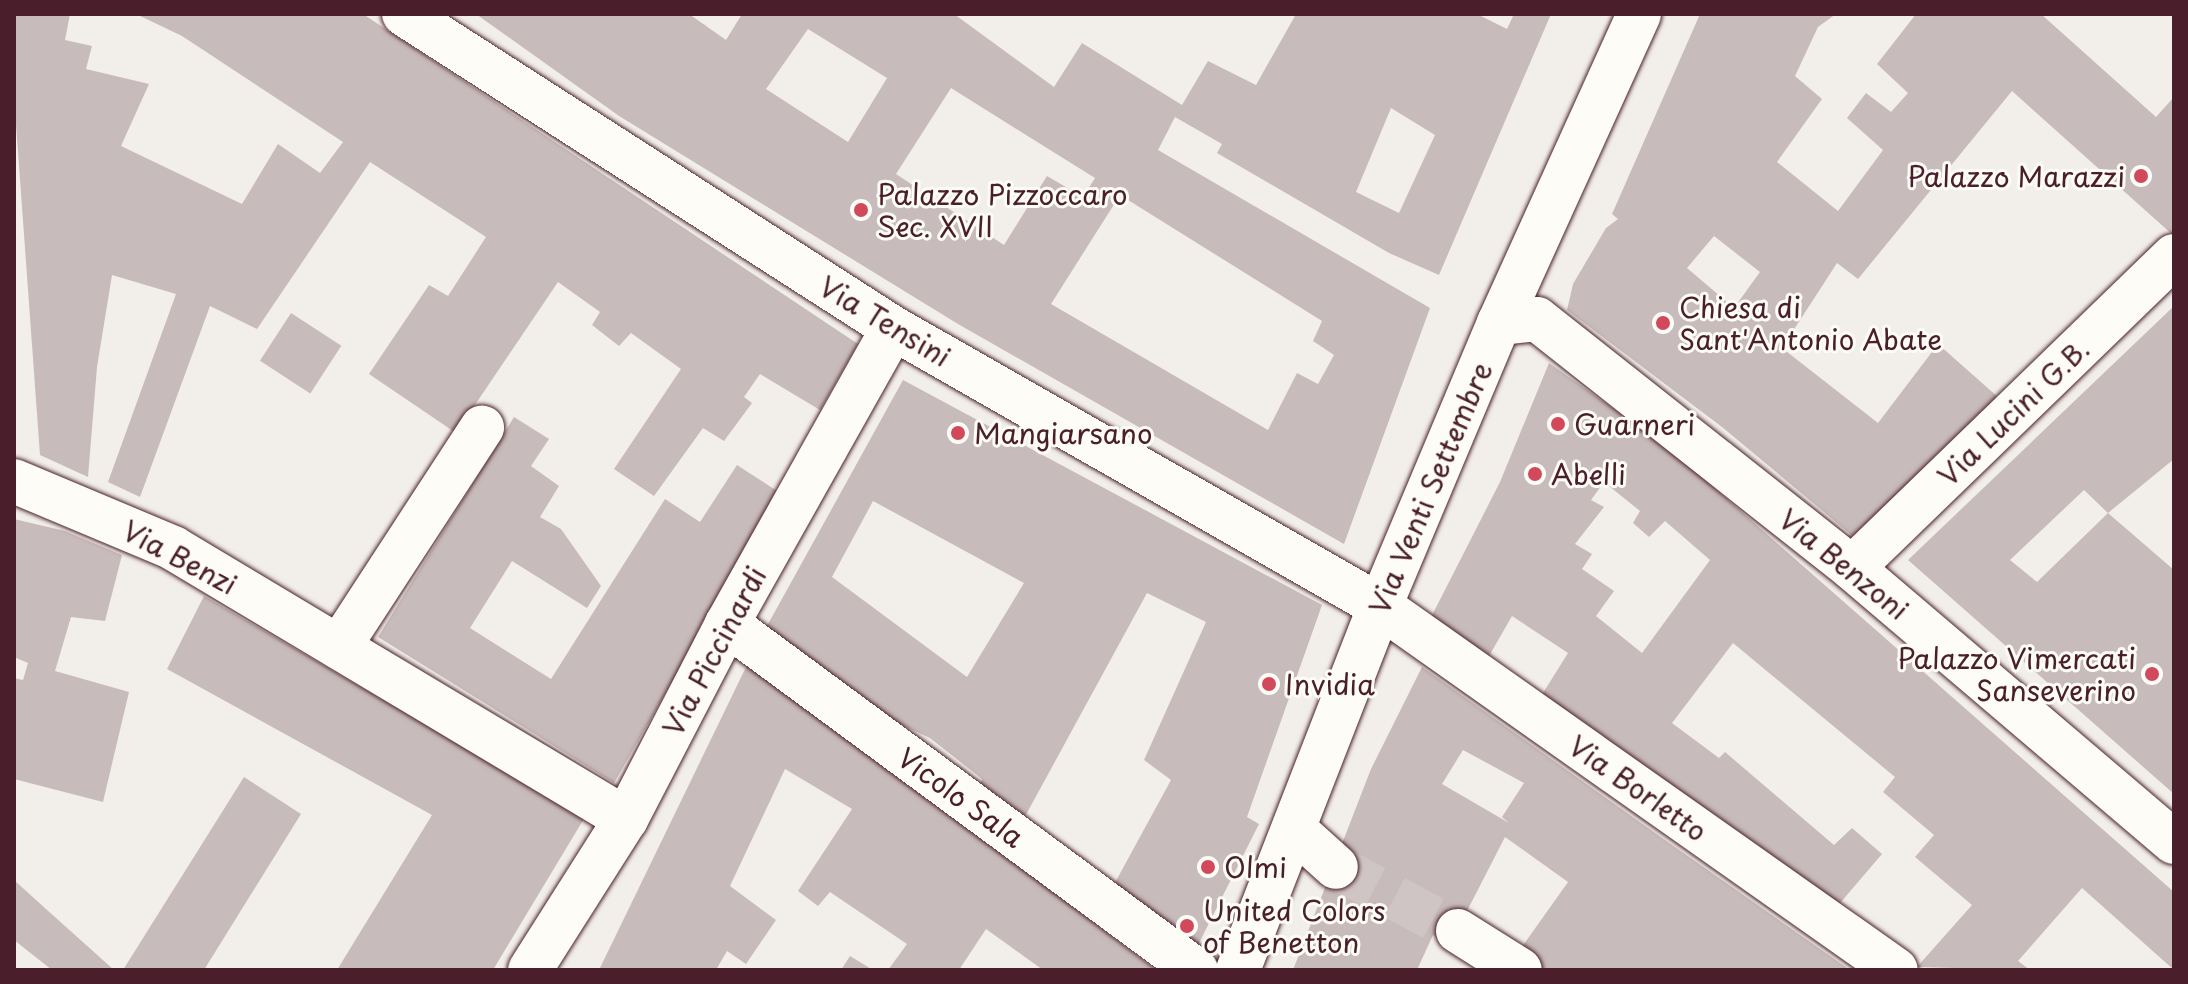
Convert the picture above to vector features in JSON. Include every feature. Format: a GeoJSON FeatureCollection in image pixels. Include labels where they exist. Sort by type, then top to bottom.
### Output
{"type":"FeatureCollection","features":[{"type":"Feature","properties":{"kind":"street","name":"Via Tensini"},"geometry":{"type":"LineString","coordinates":[[404,14],[893,328],[1380,606]]}},
{"type":"Feature","properties":{"kind":"street","name":"Via Venti Settembre"},"geometry":{"type":"LineString","coordinates":[[1238,970],[1380,606],[1499,323],[1639,14]]}},
{"type":"Feature","properties":{"kind":"street","name":"Via Lucini G.B."},"geometry":{"type":"LineString","coordinates":[[1852,568],[2174,256]]}},
{"type":"Feature","properties":{"kind":"street","name":"Via Benzoni"},"geometry":{"type":"LineString","coordinates":[[1499,323],[1537,319],[1852,568],[2174,842]]}},
{"type":"Feature","properties":{"kind":"street","name":"Via Piccinardi"},"geometry":{"type":"LineString","coordinates":[[530,970],[626,819],[727,624],[893,328]]}},
{"type":"Feature","properties":{"kind":"street"},"geometry":{"type":"LineString","coordinates":[[339,647],[482,428]]}},
{"type":"Feature","properties":{"kind":"street","name":"Via Benzi"},"geometry":{"type":"LineString","coordinates":[[14,481],[173,548],[626,819]]}},
{"type":"Feature","properties":{"kind":"street","name":"Via Borletto"},"geometry":{"type":"LineString","coordinates":[[1380,606],[1896,970]]}},
{"type":"Feature","properties":{"kind":"street","name":"Vicolo Sala"},"geometry":{"type":"LineString","coordinates":[[727,624],[1196,970]]}},
{"type":"Feature","properties":{"kind":"street"},"geometry":{"type":"LineString","coordinates":[[1295,830],[1336,867]]}},
{"type":"Feature","properties":{"kind":"street"},"geometry":{"type":"LineString","coordinates":[[1458,931],[1520,970]]}},
{"type":"Feature","properties":{"kind":"building"},"geometry":{"type":"Polygon","coordinates":[[[14,14],[70,14],[65,40],[92,46],[86,69],[149,84],[121,146],[242,204],[278,144],[320,173],[343,142],[182,36],[136,14],[363,14],[858,344],[820,410],[760,374],[744,397],[752,403],[724,441],[703,428],[654,496],[614,469],[681,369],[631,333],[619,346],[592,325],[600,312],[558,282],[456,433],[369,374],[429,285],[448,296],[486,237],[370,162],[257,329],[210,306],[140,497],[108,482],[176,294],[112,275],[97,367],[88,477],[40,455],[14,97],[14,14]]]}},
{"type":"Feature","properties":{"kind":"building"},"geometry":{"type":"Polygon","coordinates":[[[476,14],[689,14],[726,40],[742,14],[954,14],[1054,87],[1082,43],[1182,105],[1208,61],[1256,85],[1296,14],[1477,14],[1507,29],[1514,14],[1551,14],[1439,275],[1389,253],[1217,153],[1222,144],[1175,117],[1158,150],[1430,308],[1344,544],[958,324],[619,116],[476,14]],[[808,29],[766,89],[848,142],[887,78],[808,29]],[[951,88],[896,174],[1004,245],[1047,176],[1083,197],[1095,178],[951,88]],[[1391,108],[1356,192],[1399,213],[1435,135],[1391,108]],[[1120,195],[1051,304],[1268,430],[1297,373],[1318,384],[1334,355],[1313,341],[1322,321],[1120,195]]]}},
{"type":"Feature","properties":{"kind":"building"},"geometry":{"type":"Polygon","coordinates":[[[1700,14],[1836,14],[1818,27],[1795,76],[1822,99],[1777,162],[1838,211],[1883,150],[1847,118],[1866,93],[1891,112],[1908,93],[1877,64],[1916,14],[2041,14],[2156,117],[2174,97],[2174,236],[2012,91],[1858,279],[1837,263],[1782,348],[1878,423],[1938,344],[1999,398],[1854,537],[1722,427],[1567,310],[1573,284],[1606,228],[1618,219],[1612,214],[1700,14]],[[1714,236],[1687,268],[1734,308],[1760,272],[1714,236]]]}},
{"type":"Feature","properties":{"kind":"building"},"geometry":{"type":"Polygon","coordinates":[[[2174,306],[2174,459],[2108,513],[2174,570],[2174,794],[1908,560],[2174,306]],[[2084,490],[2010,560],[2037,582],[2108,513],[2084,490]]]}},
{"type":"Feature","properties":{"kind":"building"},"geometry":{"type":"Polygon","coordinates":[[[291,313],[341,346],[310,393],[260,361],[291,313]]]}},
{"type":"Feature","properties":{"kind":"building"},"geometry":{"type":"Polygon","coordinates":[[[1549,363],[1670,449],[2174,892],[2174,970],[2082,888],[2018,961],[2030,970],[1917,967],[1972,905],[1915,857],[1934,835],[1883,792],[1895,777],[1733,643],[1672,723],[1719,758],[1725,752],[1834,845],[1852,828],[1882,854],[1835,909],[1538,701],[1568,653],[1512,616],[1481,670],[1424,631],[1500,482],[1549,363]],[[1604,482],[1591,500],[1604,507],[1575,544],[1592,554],[1582,569],[1614,591],[1596,616],[1642,653],[1710,560],[1665,521],[1649,537],[1633,523],[1640,511],[1604,482]]]}},
{"type":"Feature","properties":{"kind":"building"},"geometry":{"type":"Polygon","coordinates":[[[903,380],[1322,605],[1247,817],[1259,824],[1194,953],[1111,890],[1171,780],[1144,760],[1206,622],[1147,593],[1022,822],[978,791],[982,779],[930,738],[860,706],[762,635],[903,380]],[[873,501],[832,577],[967,677],[1024,583],[873,501]]]}},
{"type":"Feature","properties":{"kind":"building"},"geometry":{"type":"Polygon","coordinates":[[[514,417],[549,439],[531,466],[559,486],[540,517],[561,529],[601,586],[587,608],[512,561],[470,628],[551,679],[665,499],[700,522],[737,465],[780,493],[614,783],[378,637],[514,417]]]}},
{"type":"Feature","properties":{"kind":"building"},"geometry":{"type":"Polygon","coordinates":[[[14,519],[65,531],[122,555],[105,621],[71,617],[55,671],[129,692],[103,802],[14,779],[14,678],[23,680],[28,663],[14,657],[14,519]]]}},
{"type":"Feature","properties":{"kind":"building"},"geometry":{"type":"Polygon","coordinates":[[[204,596],[585,817],[493,970],[337,970],[432,815],[167,669],[204,596]]]}},
{"type":"Feature","properties":{"kind":"building"},"geometry":{"type":"Polygon","coordinates":[[[747,665],[883,763],[1156,970],[1043,970],[986,929],[959,970],[888,970],[907,944],[830,892],[818,906],[798,891],[852,809],[785,769],[730,886],[776,920],[746,964],[727,951],[716,970],[599,970],[747,665]]]}},
{"type":"Feature","properties":{"kind":"building"},"geometry":{"type":"Polygon","coordinates":[[[1422,667],[1850,970],[1545,970],[1519,951],[1568,882],[1505,837],[1449,946],[1433,935],[1417,970],[1293,970],[1371,769],[1422,667]],[[1463,750],[1442,784],[1509,823],[1502,817],[1524,783],[1463,750]]]}},
{"type":"Feature","properties":{"kind":"building"},"geometry":{"type":"Polygon","coordinates":[[[244,777],[301,814],[204,970],[123,970],[244,777]]]}},
{"type":"Feature","properties":{"kind":"building"},"geometry":{"type":"Polygon","coordinates":[[[14,880],[114,970],[52,970],[14,940],[14,880]]]}},
{"type":"Feature","properties":{"kind":"building"},"geometry":{"type":"Polygon","coordinates":[[[850,956],[873,970],[841,970],[850,956]]]}},
{"type":"Feature","properties":{"kind":"tunnel"},"geometry":{"type":"LineString","coordinates":[[1336,867],[1458,931]]}},
{"type":"Feature","properties":{"kind":"place","name":"Palazzo Marazzi"},"geometry":{"type":"Point","coordinates":[2141,176]}},
{"type":"Feature","properties":{"kind":"place","name":"Palazzo Pizzoccaro Sec. XVII"},"geometry":{"type":"Point","coordinates":[861,210]}},
{"type":"Feature","properties":{"kind":"place","name":"Chiesa di Sant'Antonio Abate"},"geometry":{"type":"Point","coordinates":[1663,323]}},
{"type":"Feature","properties":{"kind":"place","name":"Guarneri"},"geometry":{"type":"Point","coordinates":[1558,424]}},
{"type":"Feature","properties":{"kind":"place","name":"Mangiarsano"},"geometry":{"type":"Point","coordinates":[958,433]}},
{"type":"Feature","properties":{"kind":"place","name":"Abelli"},"geometry":{"type":"Point","coordinates":[1535,474]}},
{"type":"Feature","properties":{"kind":"place","name":"Palazzo Vimercati Sanseverino"},"geometry":{"type":"Point","coordinates":[2152,674]}},
{"type":"Feature","properties":{"kind":"place","name":"Invidia"},"geometry":{"type":"Point","coordinates":[1269,684]}},
{"type":"Feature","properties":{"kind":"place","name":"Olmi"},"geometry":{"type":"Point","coordinates":[1208,867]}},
{"type":"Feature","properties":{"kind":"place","name":"United Colors of Benetton"},"geometry":{"type":"Point","coordinates":[1187,926]}}]}
